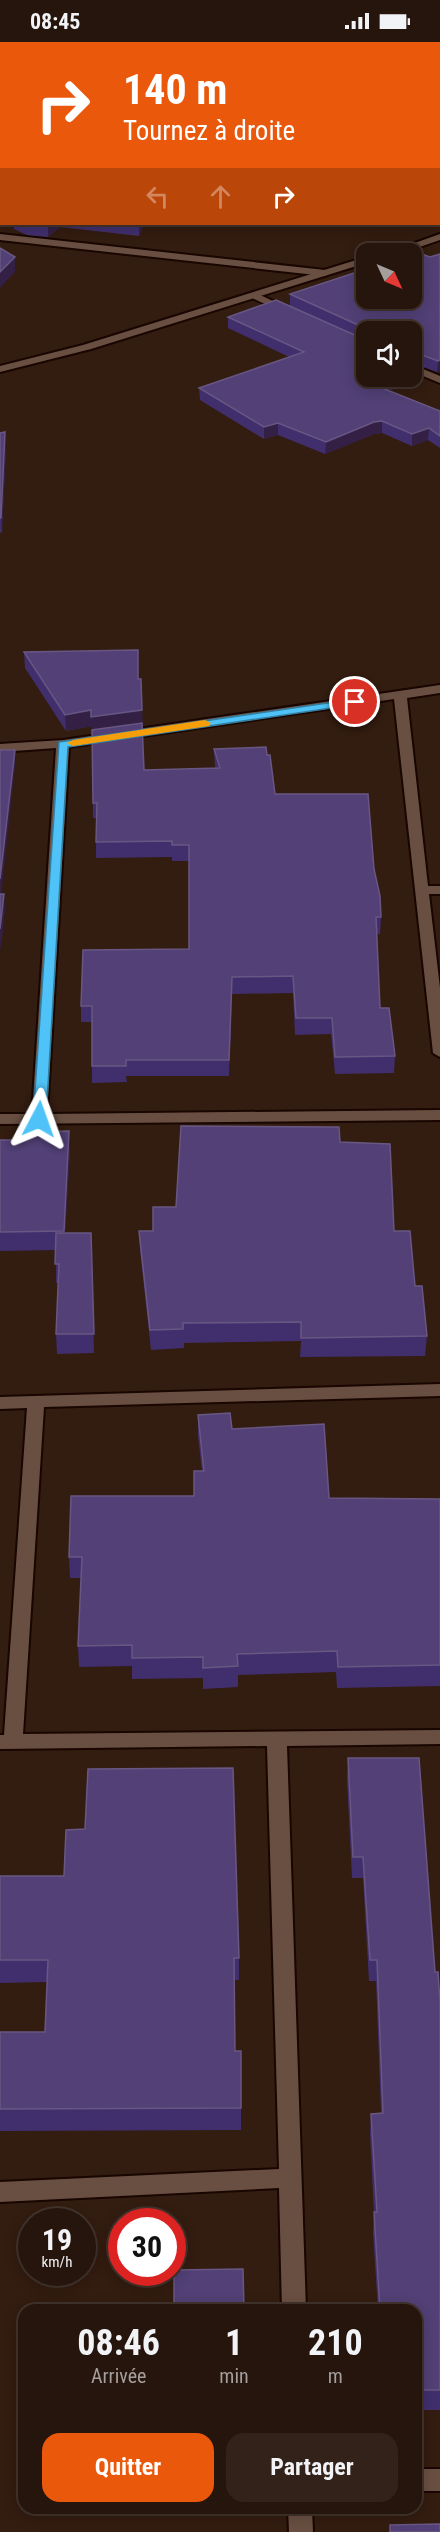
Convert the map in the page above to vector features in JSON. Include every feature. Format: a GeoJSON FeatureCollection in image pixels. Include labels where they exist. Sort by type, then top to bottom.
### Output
{"type":"FeatureCollection","features":[{"type":"Feature","properties":{"kind":"street"},"geometry":{"type":"LineString","coordinates":[[0,237],[325,273]]}},
{"type":"Feature","properties":{"kind":"street"},"geometry":{"type":"LineString","coordinates":[[422,243],[440,237]]}},
{"type":"Feature","properties":{"kind":"street"},"geometry":{"type":"LineString","coordinates":[[0,369],[87,347],[356,263]]}},
{"type":"Feature","properties":{"kind":"street"},"geometry":{"type":"LineString","coordinates":[[255,296],[296,315]]}},
{"type":"Feature","properties":{"kind":"street"},"geometry":{"type":"LineString","coordinates":[[422,372],[440,380]]}},
{"type":"Feature","properties":{"kind":"street"},"geometry":{"type":"LineString","coordinates":[[0,748],[63,744],[440,689]]}},
{"type":"Feature","properties":{"kind":"street"},"geometry":{"type":"LineString","coordinates":[[400,695],[440,1053]]}},
{"type":"Feature","properties":{"kind":"street"},"geometry":{"type":"LineString","coordinates":[[39,1119],[63,744]]}},
{"type":"Feature","properties":{"kind":"street"},"geometry":{"type":"LineString","coordinates":[[422,890],[440,890]]}},
{"type":"Feature","properties":{"kind":"street"},"geometry":{"type":"LineString","coordinates":[[0,1119],[440,1115]]}},
{"type":"Feature","properties":{"kind":"street"},"geometry":{"type":"LineString","coordinates":[[0,1403],[440,1389]]}},
{"type":"Feature","properties":{"kind":"street"},"geometry":{"type":"LineString","coordinates":[[36,1402],[6,1742],[440,1737]]}},
{"type":"Feature","properties":{"kind":"street"},"geometry":{"type":"LineString","coordinates":[[277,1739],[294,2304]]}},
{"type":"Feature","properties":{"kind":"street"},"geometry":{"type":"LineString","coordinates":[[0,2192],[290,2178]]}},
{"type":"Feature","properties":{"kind":"street"},"geometry":{"type":"LineString","coordinates":[[422,2480],[440,2480]]}},
{"type":"Feature","properties":{"kind":"street"},"geometry":{"type":"LineString","coordinates":[[300,2514],[301,2532]]}},
{"type":"Feature","properties":{"kind":"building"},"geometry":{"type":"Polygon","coordinates":[[[0,248],[15,257],[0,272],[0,248]]]}},
{"type":"Feature","properties":{"kind":"building"},"geometry":{"type":"Polygon","coordinates":[[[422,254],[430,257],[440,254],[440,360],[422,355],[422,321],[356,321],[356,324],[290,294],[356,272],[356,309],[422,309],[422,254]]]}},
{"type":"Feature","properties":{"kind":"building"},"geometry":{"type":"Polygon","coordinates":[[[276,300],[356,336],[356,387],[380,387],[440,411],[440,436],[429,428],[412,434],[382,421],[374,422],[326,442],[278,423],[264,427],[199,388],[304,352],[228,317],[276,300]]]}},
{"type":"Feature","properties":{"kind":"building"},"geometry":{"type":"Polygon","coordinates":[[[5,432],[1,518],[0,518],[0,433],[5,432]]]}},
{"type":"Feature","properties":{"kind":"building"},"geometry":{"type":"Polygon","coordinates":[[[138,650],[138,679],[141,679],[142,710],[91,717],[91,710],[65,715],[24,652],[138,650]]]}},
{"type":"Feature","properties":{"kind":"building"},"geometry":{"type":"Polygon","coordinates":[[[142,723],[144,770],[220,768],[214,749],[266,747],[267,755],[270,755],[275,794],[368,794],[374,869],[380,896],[381,917],[376,917],[380,1008],[389,1008],[395,1056],[335,1057],[332,1018],[296,1018],[293,976],[232,977],[229,1060],[126,1060],[126,1066],[92,1066],[92,1006],[81,1006],[83,950],[189,949],[189,845],[172,845],[172,841],[96,842],[97,803],[93,803],[92,730],[142,723]]]}},
{"type":"Feature","properties":{"kind":"building"},"geometry":{"type":"Polygon","coordinates":[[[0,750],[15,750],[0,879],[0,750]]]}},
{"type":"Feature","properties":{"kind":"building"},"geometry":{"type":"Polygon","coordinates":[[[0,894],[4,894],[0,929],[0,894]]]}},
{"type":"Feature","properties":{"kind":"building"},"geometry":{"type":"Polygon","coordinates":[[[181,1126],[339,1127],[340,1142],[390,1144],[394,1231],[410,1231],[415,1286],[422,1286],[427,1336],[301,1338],[301,1322],[183,1323],[183,1329],[150,1330],[139,1231],[153,1231],[153,1207],[176,1207],[181,1126]]]}},
{"type":"Feature","properties":{"kind":"building"},"geometry":{"type":"Polygon","coordinates":[[[69,1131],[64,1231],[0,1232],[0,1140],[25,1140],[25,1132],[69,1131]]]}},
{"type":"Feature","properties":{"kind":"building"},"geometry":{"type":"Polygon","coordinates":[[[56,1233],[91,1233],[94,1334],[56,1334],[59,1264],[55,1264],[56,1233]]]}},
{"type":"Feature","properties":{"kind":"building"},"geometry":{"type":"Polygon","coordinates":[[[230,1413],[232,1429],[324,1424],[329,1498],[440,1499],[440,1665],[338,1667],[337,1651],[237,1654],[238,1666],[203,1668],[203,1657],[132,1658],[132,1645],[78,1646],[82,1557],[69,1557],[71,1496],[194,1496],[194,1471],[204,1471],[198,1415],[230,1413]]]}},
{"type":"Feature","properties":{"kind":"building"},"geometry":{"type":"Polygon","coordinates":[[[348,1758],[419,1758],[435,1972],[438,1972],[440,2002],[440,2390],[422,2390],[422,2304],[380,2304],[371,2114],[383,2113],[377,1960],[370,1960],[363,1857],[353,1857],[348,1758]]]}},
{"type":"Feature","properties":{"kind":"building"},"geometry":{"type":"Polygon","coordinates":[[[233,1768],[239,1958],[234,1958],[235,2051],[241,2051],[241,2108],[0,2109],[0,2032],[45,2032],[48,1960],[0,1960],[0,1876],[64,1876],[66,1830],[85,1829],[88,1769],[233,1768]]]}},
{"type":"Feature","properties":{"kind":"building"},"geometry":{"type":"Polygon","coordinates":[[[243,2269],[244,2304],[174,2304],[174,2286],[186,2286],[186,2270],[243,2269]]]}},
{"type":"Feature","properties":{"kind":"building"},"geometry":{"type":"Polygon","coordinates":[[[440,2524],[440,2532],[390,2532],[390,2525],[440,2524]]]}},
{"type":"Feature","properties":{"kind":"slow traffic"},"geometry":{"type":"LineString","coordinates":[[73,743],[205,723]]}},
{"type":"Feature","properties":{"kind":"route"},"geometry":{"type":"LineString","coordinates":[[39,1119],[63,744],[355,702]]}}]}
